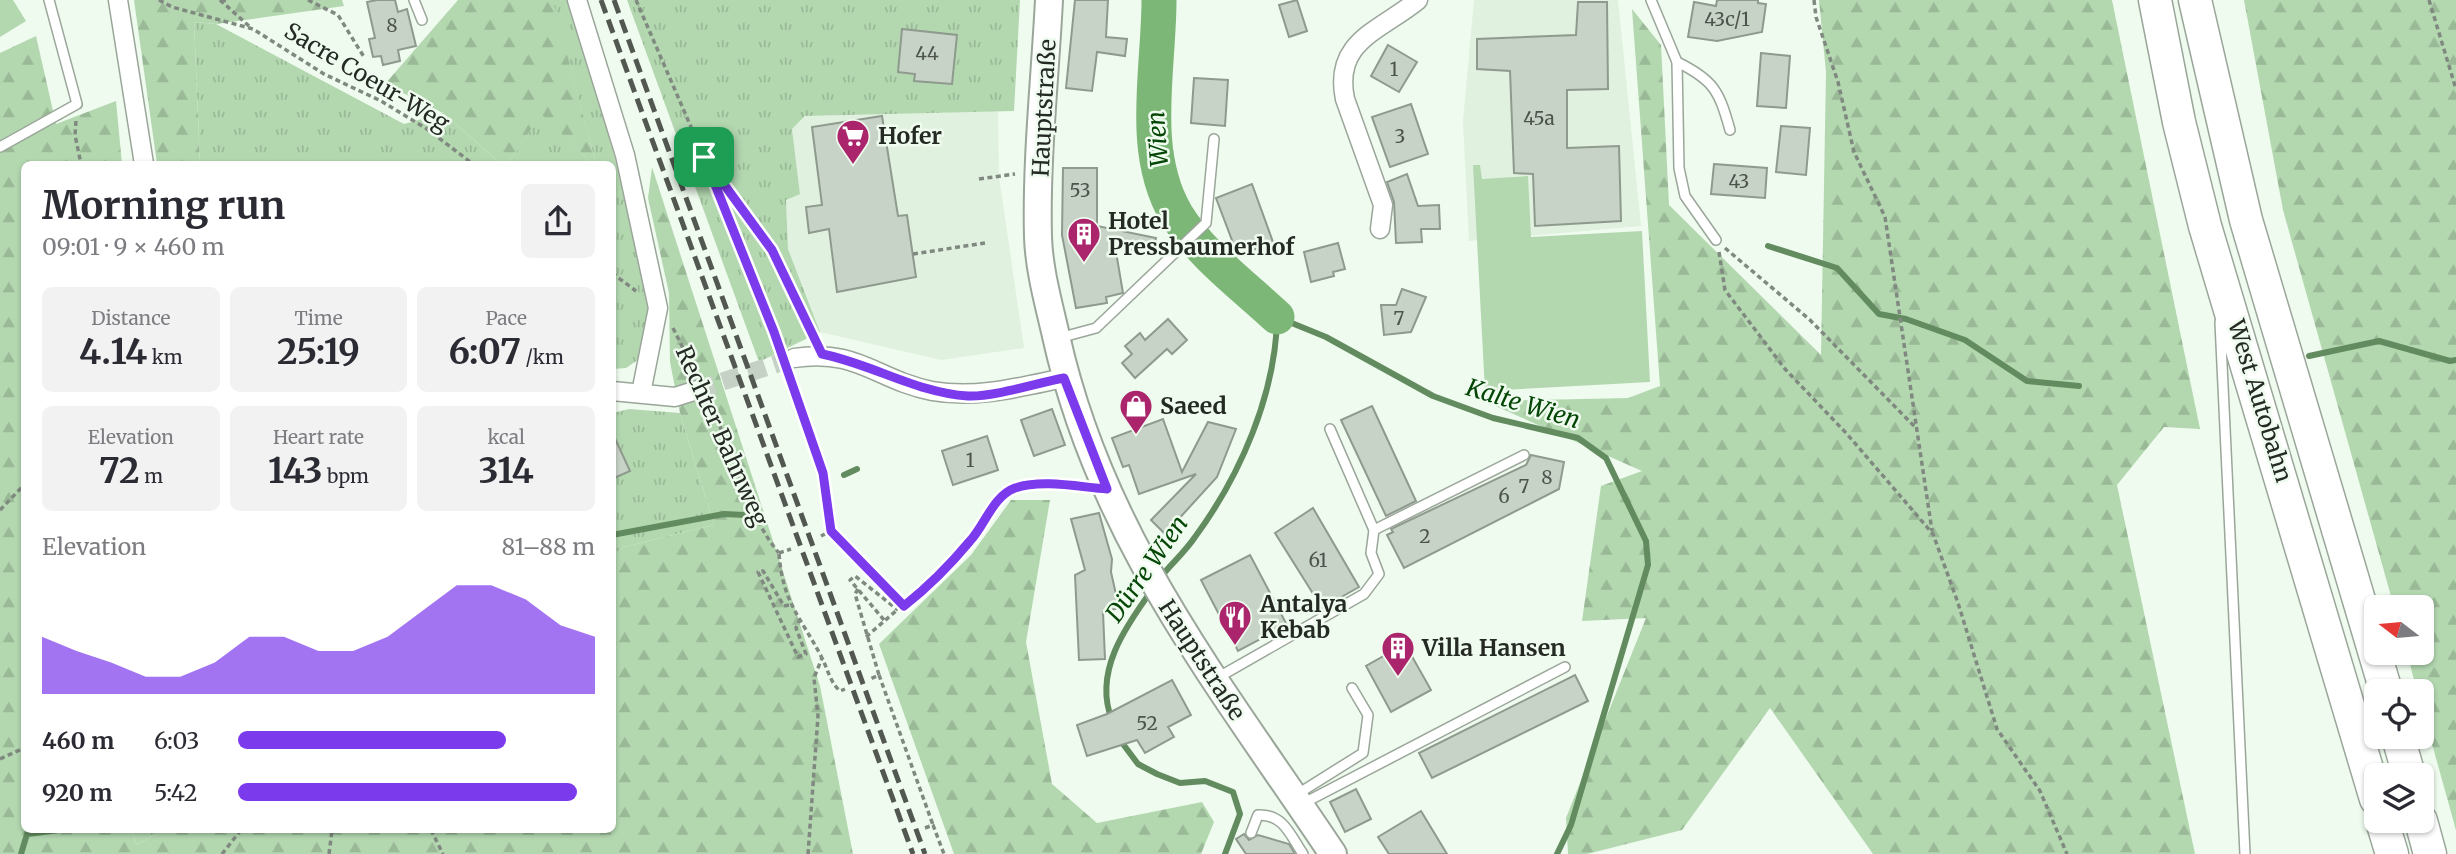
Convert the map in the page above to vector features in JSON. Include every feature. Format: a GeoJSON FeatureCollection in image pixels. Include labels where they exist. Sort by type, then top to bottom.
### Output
{"type":"FeatureCollection","features":[{"type":"Feature","properties":{"kind":"highway","name":"West Autobahn"},"geometry":{"type":"LineString","coordinates":[[2155,0],[2179,122],[2217,264],[2365,763]]}},
{"type":"Feature","properties":{"kind":"highway","name":"West Autobahn"},"geometry":{"type":"LineString","coordinates":[[2195,0],[2246,220],[2382,679]]}},
{"type":"Feature","properties":{"kind":"highway"},"geometry":{"type":"LineString","coordinates":[[2386,833],[2392,854]]}},
{"type":"Feature","properties":{"kind":"highway"},"geometry":{"type":"LineString","coordinates":[[2424,833],[2430,854]]}},
{"type":"Feature","properties":{"kind":"main road","name":"Hauptstraße"},"geometry":{"type":"LineString","coordinates":[[1049,0],[1038,239],[1064,378],[1107,489],[1141,563],[1213,680],[1333,854]]}},
{"type":"Feature","properties":{"kind":"street"},"geometry":{"type":"LineString","coordinates":[[118,0],[144,161]]}},
{"type":"Feature","properties":{"kind":"street","name":"Rechter Bahnweg"},"geometry":{"type":"LineString","coordinates":[[577,0],[625,155],[658,308],[641,393]]}},
{"type":"Feature","properties":{"kind":"street"},"geometry":{"type":"LineString","coordinates":[[1380,229],[1383,205],[1345,99],[1341,81],[1343,64],[1356,45],[1418,0]]}},
{"type":"Feature","properties":{"kind":"street"},"geometry":{"type":"LineString","coordinates":[[788,362],[822,354],[851,360],[929,390],[970,396],[1064,378]]}},
{"type":"Feature","properties":{"kind":"street"},"geometry":{"type":"LineString","coordinates":[[616,391],[675,397],[701,389]]}},
{"type":"Feature","properties":{"kind":"lane"},"geometry":{"type":"LineString","coordinates":[[0,148],[77,104],[49,0]]}},
{"type":"Feature","properties":{"kind":"lane"},"geometry":{"type":"LineString","coordinates":[[414,0],[422,20]]}},
{"type":"Feature","properties":{"kind":"lane"},"geometry":{"type":"LineString","coordinates":[[1651,0],[1677,62],[1679,168],[1685,195],[1716,240]]}},
{"type":"Feature","properties":{"kind":"lane"},"geometry":{"type":"LineString","coordinates":[[1677,62],[1706,79],[1720,93],[1730,130]]}},
{"type":"Feature","properties":{"kind":"lane"},"geometry":{"type":"LineString","coordinates":[[1057,339],[1096,328],[1206,223],[1214,139]]}},
{"type":"Feature","properties":{"kind":"lane"},"geometry":{"type":"LineString","coordinates":[[2217,264],[2245,854]]}},
{"type":"Feature","properties":{"kind":"lane"},"geometry":{"type":"LineString","coordinates":[[1213,680],[1364,594],[1380,574],[1371,553],[1374,530],[1330,429]]}},
{"type":"Feature","properties":{"kind":"lane"},"geometry":{"type":"LineString","coordinates":[[1374,530],[1524,455]]}},
{"type":"Feature","properties":{"kind":"lane"},"geometry":{"type":"LineString","coordinates":[[1297,801],[1565,667]]}},
{"type":"Feature","properties":{"kind":"lane"},"geometry":{"type":"LineString","coordinates":[[1297,801],[1363,753],[1368,715],[1352,688]]}},
{"type":"Feature","properties":{"kind":"lane"},"geometry":{"type":"LineString","coordinates":[[1251,833],[1258,815],[1272,815],[1283,822],[1303,854]]}},
{"type":"Feature","properties":{"kind":"path","name":"Sacre Coeur-Weg"},"geometry":{"type":"LineString","coordinates":[[159,0],[253,29],[324,74],[381,101],[427,129],[469,161]]}},
{"type":"Feature","properties":{"kind":"path"},"geometry":{"type":"LineString","coordinates":[[220,1],[229,0]]}},
{"type":"Feature","properties":{"kind":"path"},"geometry":{"type":"LineString","coordinates":[[308,0],[338,15],[364,57]]}},
{"type":"Feature","properties":{"kind":"path"},"geometry":{"type":"LineString","coordinates":[[636,0],[788,362],[823,473],[831,531],[904,606]]}},
{"type":"Feature","properties":{"kind":"path"},"geometry":{"type":"LineString","coordinates":[[1814,0],[1816,17],[1838,82],[1854,152],[1885,217],[1933,534],[1958,603],[1997,729],[2040,791],[2067,854]]}},
{"type":"Feature","properties":{"kind":"path"},"geometry":{"type":"LineString","coordinates":[[2429,0],[2456,89]]}},
{"type":"Feature","properties":{"kind":"path"},"geometry":{"type":"LineString","coordinates":[[220,1],[253,29]]}},
{"type":"Feature","properties":{"kind":"path"},"geometry":{"type":"LineString","coordinates":[[77,104],[75,135],[80,161]]}},
{"type":"Feature","properties":{"kind":"path"},"geometry":{"type":"LineString","coordinates":[[704,157],[772,250],[822,354]]}},
{"type":"Feature","properties":{"kind":"path"},"geometry":{"type":"LineString","coordinates":[[979,179],[1012,174]]}},
{"type":"Feature","properties":{"kind":"path"},"geometry":{"type":"LineString","coordinates":[[1716,240],[1810,320],[1916,428]]}},
{"type":"Feature","properties":{"kind":"path"},"geometry":{"type":"LineString","coordinates":[[1716,240],[1725,289],[1785,369],[1847,434],[1933,534]]}},
{"type":"Feature","properties":{"kind":"path"},"geometry":{"type":"LineString","coordinates":[[913,254],[985,243]]}},
{"type":"Feature","properties":{"kind":"path","name":"Rechter Bahnweg"},"geometry":{"type":"LineString","coordinates":[[658,308],[670,321],[757,517],[779,553],[792,549]]}},
{"type":"Feature","properties":{"kind":"path"},"geometry":{"type":"LineString","coordinates":[[866,637],[927,588],[972,539],[1002,494],[1016,488],[1038,485],[1107,489]]}},
{"type":"Feature","properties":{"kind":"path"},"geometry":{"type":"LineString","coordinates":[[0,510],[21,488]]}},
{"type":"Feature","properties":{"kind":"path"},"geometry":{"type":"LineString","coordinates":[[821,536],[831,531]]}},
{"type":"Feature","properties":{"kind":"path"},"geometry":{"type":"LineString","coordinates":[[779,553],[781,575],[789,604],[822,658],[834,686],[840,691],[845,690]]}},
{"type":"Feature","properties":{"kind":"path"},"geometry":{"type":"LineString","coordinates":[[789,604],[783,606],[763,571],[758,572],[798,657],[806,654],[796,628],[799,621]]}},
{"type":"Feature","properties":{"kind":"path"},"geometry":{"type":"LineString","coordinates":[[885,620],[850,580],[855,576],[898,610]]}},
{"type":"Feature","properties":{"kind":"path"},"geometry":{"type":"LineString","coordinates":[[858,589],[855,594],[866,637],[944,854]]}},
{"type":"Feature","properties":{"kind":"path"},"geometry":{"type":"LineString","coordinates":[[808,854],[818,716],[814,678],[822,658]]}},
{"type":"Feature","properties":{"kind":"path"},"geometry":{"type":"LineString","coordinates":[[870,679],[879,675]]}},
{"type":"Feature","properties":{"kind":"path"},"geometry":{"type":"LineString","coordinates":[[0,759],[21,749]]}},
{"type":"Feature","properties":{"kind":"path"},"geometry":{"type":"LineString","coordinates":[[925,828],[933,825]]}},
{"type":"Feature","properties":{"kind":"path"},"geometry":{"type":"LineString","coordinates":[[222,854],[239,833]]}},
{"type":"Feature","properties":{"kind":"path"},"geometry":{"type":"LineString","coordinates":[[329,854],[332,833]]}},
{"type":"Feature","properties":{"kind":"path"},"geometry":{"type":"LineString","coordinates":[[432,833],[443,854]]}},
{"type":"Feature","properties":{"kind":"shaded area"},"geometry":{"type":"Polygon","coordinates":[[[1474,0],[1618,0],[1641,226],[1469,241],[1463,121],[1474,0]]]}},
{"type":"Feature","properties":{"kind":"shaded area"},"geometry":{"type":"Polygon","coordinates":[[[998,111],[999,176],[1024,348],[941,360],[820,332],[788,249],[786,200],[800,193],[792,129],[806,116],[998,111]]]}},
{"type":"Feature","properties":{"kind":"green space"},"geometry":{"type":"Polygon","coordinates":[[[0,0],[13,0],[26,21],[0,37],[0,0]]]}},
{"type":"Feature","properties":{"kind":"green space"},"geometry":{"type":"Polygon","coordinates":[[[134,0],[342,0],[344,6],[216,24],[194,22],[200,161],[157,161],[134,0]]]}},
{"type":"Feature","properties":{"kind":"green space"},"geometry":{"type":"Polygon","coordinates":[[[458,0],[561,0],[554,5],[595,161],[589,161],[541,114],[510,161],[498,161],[443,113],[385,84],[458,0]]]}},
{"type":"Feature","properties":{"kind":"green space"},"geometry":{"type":"Polygon","coordinates":[[[570,0],[616,161],[595,161],[553,4],[570,0]]]}},
{"type":"Feature","properties":{"kind":"green space"},"geometry":{"type":"Polygon","coordinates":[[[627,0],[1020,0],[1014,111],[805,116],[792,129],[800,194],[786,200],[788,249],[820,332],[759,362],[627,0]]]}},
{"type":"Feature","properties":{"kind":"green space"},"geometry":{"type":"Polygon","coordinates":[[[1819,0],[2112,0],[2200,429],[2164,427],[2117,485],[2195,854],[1873,854],[1770,708],[1682,830],[1587,854],[1568,854],[1566,818],[1646,618],[1582,621],[1601,486],[1642,471],[1484,401],[1628,398],[1660,386],[1632,9],[1661,45],[1669,205],[1821,355],[1826,72],[1819,0]]]}},
{"type":"Feature","properties":{"kind":"green space"},"geometry":{"type":"Polygon","coordinates":[[[2244,0],[2456,0],[2456,830],[2433,749],[2434,679],[2414,679],[2410,665],[2434,665],[2434,595],[2391,595],[2283,210],[2244,0]]]}},
{"type":"Feature","properties":{"kind":"green space"},"geometry":{"type":"Polygon","coordinates":[[[194,22],[216,24],[404,124],[443,113],[498,161],[200,161],[194,22]]]}},
{"type":"Feature","properties":{"kind":"green space"},"geometry":{"type":"Polygon","coordinates":[[[36,36],[56,124],[116,101],[122,161],[21,161],[21,833],[132,833],[137,845],[157,833],[616,833],[616,553],[624,547],[714,525],[680,413],[670,362],[669,293],[648,198],[652,167],[820,686],[853,854],[0,854],[0,53],[36,36]]]}},
{"type":"Feature","properties":{"kind":"green space"},"geometry":{"type":"Polygon","coordinates":[[[541,113],[589,161],[510,161],[541,113]]]}},
{"type":"Feature","properties":{"kind":"green space"},"geometry":{"type":"Polygon","coordinates":[[[616,163],[649,305],[642,357],[626,368],[616,369],[616,163]]]}},
{"type":"Feature","properties":{"kind":"green space"},"geometry":{"type":"Polygon","coordinates":[[[1473,165],[1480,165],[1482,179],[1528,176],[1531,237],[1642,231],[1650,382],[1485,391],[1473,165]]]}},
{"type":"Feature","properties":{"kind":"green space"},"geometry":{"type":"Polygon","coordinates":[[[629,409],[680,413],[714,525],[624,547],[616,553],[616,412],[629,409]]]}},
{"type":"Feature","properties":{"kind":"green space"},"geometry":{"type":"Polygon","coordinates":[[[1011,500],[1050,500],[1026,642],[1052,784],[1097,823],[1202,802],[1214,822],[1201,854],[954,854],[879,644],[971,555],[1011,500]]]}},
{"type":"Feature","properties":{"kind":"green space"},"geometry":{"type":"Polygon","coordinates":[[[132,833],[157,833],[137,845],[132,833]]]}},
{"type":"Feature","properties":{"kind":"building"},"geometry":{"type":"Polygon","coordinates":[[[395,0],[398,12],[407,9],[416,46],[398,50],[400,61],[383,65],[381,56],[373,57],[369,39],[375,38],[367,2],[395,0]]]}},
{"type":"Feature","properties":{"kind":"building"},"geometry":{"type":"Polygon","coordinates":[[[1075,0],[1108,0],[1106,37],[1127,39],[1125,56],[1097,52],[1092,91],[1066,88],[1075,0]]]}},
{"type":"Feature","properties":{"kind":"building"},"geometry":{"type":"Polygon","coordinates":[[[1297,0],[1307,31],[1289,37],[1279,5],[1297,0]]]}},
{"type":"Feature","properties":{"kind":"building"},"geometry":{"type":"Polygon","coordinates":[[[1717,0],[1758,0],[1758,3],[1766,4],[1762,32],[1717,41],[1688,37],[1694,2],[1716,6],[1717,0]]]}},
{"type":"Feature","properties":{"kind":"building"},"geometry":{"type":"Polygon","coordinates":[[[1578,2],[1607,2],[1608,89],[1567,90],[1567,148],[1619,146],[1621,221],[1535,226],[1533,174],[1514,173],[1510,71],[1477,69],[1477,39],[1576,35],[1578,2]]]}},
{"type":"Feature","properties":{"kind":"building"},"geometry":{"type":"Polygon","coordinates":[[[902,29],[957,35],[952,84],[914,81],[915,74],[898,72],[902,29]]]}},
{"type":"Feature","properties":{"kind":"building"},"geometry":{"type":"Polygon","coordinates":[[[1388,45],[1417,62],[1399,92],[1371,76],[1388,45]]]}},
{"type":"Feature","properties":{"kind":"building"},"geometry":{"type":"Polygon","coordinates":[[[1761,53],[1790,56],[1786,108],[1757,106],[1761,53]]]}},
{"type":"Feature","properties":{"kind":"building"},"geometry":{"type":"Polygon","coordinates":[[[1194,78],[1228,80],[1225,126],[1191,123],[1194,78]]]}},
{"type":"Feature","properties":{"kind":"building"},"geometry":{"type":"Polygon","coordinates":[[[1411,104],[1428,154],[1390,167],[1372,117],[1411,104]]]}},
{"type":"Feature","properties":{"kind":"building","name":"Hofer"},"geometry":{"type":"Polygon","coordinates":[[[882,116],[898,216],[907,215],[916,277],[837,292],[829,229],[809,233],[806,207],[822,205],[812,127],[882,116]]]}},
{"type":"Feature","properties":{"kind":"building"},"geometry":{"type":"Polygon","coordinates":[[[1781,126],[1810,128],[1806,175],[1776,172],[1781,126]]]}},
{"type":"Feature","properties":{"kind":"building"},"geometry":{"type":"Polygon","coordinates":[[[1714,164],[1767,168],[1765,198],[1711,194],[1714,164]]]}},
{"type":"Feature","properties":{"kind":"building","name":"Hotel Pressbaumerhof"},"geometry":{"type":"Polygon","coordinates":[[[1063,168],[1097,168],[1097,226],[1156,238],[1152,254],[1115,246],[1123,293],[1106,297],[1107,303],[1076,308],[1062,235],[1063,168]]]}},
{"type":"Feature","properties":{"kind":"building"},"geometry":{"type":"Polygon","coordinates":[[[1407,174],[1418,206],[1439,205],[1440,229],[1421,229],[1422,242],[1396,243],[1394,202],[1387,182],[1407,174]]]}},
{"type":"Feature","properties":{"kind":"building"},"geometry":{"type":"Polygon","coordinates":[[[1252,184],[1273,242],[1238,256],[1216,198],[1252,184]]]}},
{"type":"Feature","properties":{"kind":"building"},"geometry":{"type":"Polygon","coordinates":[[[1338,243],[1345,269],[1333,272],[1334,276],[1311,282],[1304,252],[1338,243]]]}},
{"type":"Feature","properties":{"kind":"building"},"geometry":{"type":"Polygon","coordinates":[[[1402,289],[1426,297],[1411,332],[1384,335],[1381,305],[1396,305],[1402,289]]]}},
{"type":"Feature","properties":{"kind":"building"},"geometry":{"type":"Polygon","coordinates":[[[1168,319],[1187,340],[1172,354],[1167,349],[1135,378],[1122,363],[1132,354],[1125,346],[1140,333],[1145,340],[1168,319]]]}},
{"type":"Feature","properties":{"kind":"building"},"geometry":{"type":"Polygon","coordinates":[[[1372,406],[1416,501],[1386,516],[1341,420],[1372,406]]]}},
{"type":"Feature","properties":{"kind":"building"},"geometry":{"type":"Polygon","coordinates":[[[1052,409],[1065,445],[1034,456],[1021,420],[1052,409]]]}},
{"type":"Feature","properties":{"kind":"building"},"geometry":{"type":"Polygon","coordinates":[[[1163,419],[1182,472],[1208,422],[1236,429],[1217,477],[1165,534],[1151,520],[1196,474],[1139,494],[1129,465],[1123,467],[1112,438],[1163,419]]]}},
{"type":"Feature","properties":{"kind":"building"},"geometry":{"type":"Polygon","coordinates":[[[987,436],[998,470],[953,485],[942,451],[987,436]]]}},
{"type":"Feature","properties":{"kind":"building"},"geometry":{"type":"Polygon","coordinates":[[[616,441],[630,471],[616,477],[616,441]]]}},
{"type":"Feature","properties":{"kind":"building"},"geometry":{"type":"Polygon","coordinates":[[[1531,455],[1564,462],[1559,489],[1404,568],[1387,535],[1393,532],[1391,529],[1526,465],[1531,455]]]}},
{"type":"Feature","properties":{"kind":"building"},"geometry":{"type":"Polygon","coordinates":[[[1313,508],[1359,587],[1322,608],[1275,533],[1313,508]]]}},
{"type":"Feature","properties":{"kind":"building"},"geometry":{"type":"Polygon","coordinates":[[[1099,513],[1112,559],[1111,572],[1119,608],[1103,612],[1105,659],[1079,660],[1075,575],[1085,570],[1071,519],[1099,513]]]}},
{"type":"Feature","properties":{"kind":"building"},"geometry":{"type":"Polygon","coordinates":[[[1250,555],[1287,625],[1238,651],[1201,580],[1250,555]]]}},
{"type":"Feature","properties":{"kind":"building","name":"Villa Hansen"},"geometry":{"type":"Polygon","coordinates":[[[1405,644],[1431,690],[1391,712],[1366,666],[1405,644]]]}},
{"type":"Feature","properties":{"kind":"building"},"geometry":{"type":"Polygon","coordinates":[[[1575,675],[1588,701],[1432,778],[1419,753],[1575,675]]]}},
{"type":"Feature","properties":{"kind":"building"},"geometry":{"type":"Polygon","coordinates":[[[1172,680],[1191,715],[1168,727],[1174,737],[1145,753],[1137,740],[1087,756],[1077,725],[1107,714],[1172,680]]]}},
{"type":"Feature","properties":{"kind":"building"},"geometry":{"type":"Polygon","coordinates":[[[1356,789],[1371,819],[1345,832],[1330,802],[1356,789]]]}},
{"type":"Feature","properties":{"kind":"building"},"geometry":{"type":"Polygon","coordinates":[[[1421,811],[1447,854],[1389,854],[1378,837],[1421,811]]]}},
{"type":"Feature","properties":{"kind":"building"},"geometry":{"type":"Polygon","coordinates":[[[1244,834],[1249,840],[1258,835],[1289,844],[1295,854],[1246,854],[1236,839],[1244,834]]]}},
{"type":"Feature","properties":{"kind":"waterway","name":"Wien"},"geometry":{"type":"LineString","coordinates":[[1159,0],[1154,137],[1165,190],[1176,214],[1197,243],[1277,317]]}},
{"type":"Feature","properties":{"kind":"waterway"},"geometry":{"type":"LineString","coordinates":[[1768,246],[1837,268],[1879,314],[1906,319],[1965,340],[2027,381],[2079,386]]}},
{"type":"Feature","properties":{"kind":"waterway","name":"Kalte Wien"},"geometry":{"type":"LineString","coordinates":[[1160,578],[1191,542],[1211,513],[1240,461],[1252,433],[1270,375],[1277,317],[1326,337],[1433,396],[1493,418],[1578,438],[1606,458],[1646,541],[1648,565],[1571,825],[1557,854]]}},
{"type":"Feature","properties":{"kind":"waterway"},"geometry":{"type":"LineString","coordinates":[[2309,356],[2379,341],[2450,361],[2456,360]]}},
{"type":"Feature","properties":{"kind":"waterway"},"geometry":{"type":"LineString","coordinates":[[844,475],[857,469]]}},
{"type":"Feature","properties":{"kind":"waterway"},"geometry":{"type":"LineString","coordinates":[[616,534],[724,514],[745,515]]}},
{"type":"Feature","properties":{"kind":"waterway","name":"Dürre Wien"},"geometry":{"type":"LineString","coordinates":[[1112,720],[1106,685],[1109,668],[1122,635],[1152,590]]}},
{"type":"Feature","properties":{"kind":"waterway","name":"Dürre Wien"},"geometry":{"type":"LineString","coordinates":[[1120,740],[1138,764],[1157,774],[1180,783],[1205,781],[1233,792],[1240,814],[1225,854]]}},
{"type":"Feature","properties":{"kind":"waterway"},"geometry":{"type":"LineString","coordinates":[[21,854],[27,834],[35,833]]}},
{"type":"Feature","properties":{"kind":"tunnel"},"geometry":{"type":"LineString","coordinates":[[697,390],[794,358]]}},
{"type":"Feature","properties":{"kind":"railway"},"geometry":{"type":"LineString","coordinates":[[601,0],[913,854]]}},
{"type":"Feature","properties":{"kind":"railway"},"geometry":{"type":"LineString","coordinates":[[614,0],[925,854]]}},
{"type":"Feature","properties":{"kind":"place","name":"Hofer"},"geometry":{"type":"Point","coordinates":[853,166]}},
{"type":"Feature","properties":{"kind":"place","name":"Hotel Pressbaumerhof"},"geometry":{"type":"Point","coordinates":[1084,264]}},
{"type":"Feature","properties":{"kind":"place","name":"Saeed"},"geometry":{"type":"Point","coordinates":[1136,436]}},
{"type":"Feature","properties":{"kind":"place","name":"Antalya Kebab"},"geometry":{"type":"Point","coordinates":[1235,647]}},
{"type":"Feature","properties":{"kind":"place","name":"Villa Hansen"},"geometry":{"type":"Point","coordinates":[1398,678]}},
{"type":"Feature","properties":{"kind":"route"},"geometry":{"type":"LineString","coordinates":[[704,157],[772,250],[822,354],[851,360],[929,390],[970,396],[1064,378],[1107,489],[1038,485],[1016,488],[1002,494],[972,539],[927,588],[904,606],[831,531],[823,473],[774,332],[704,157]]}}]}
